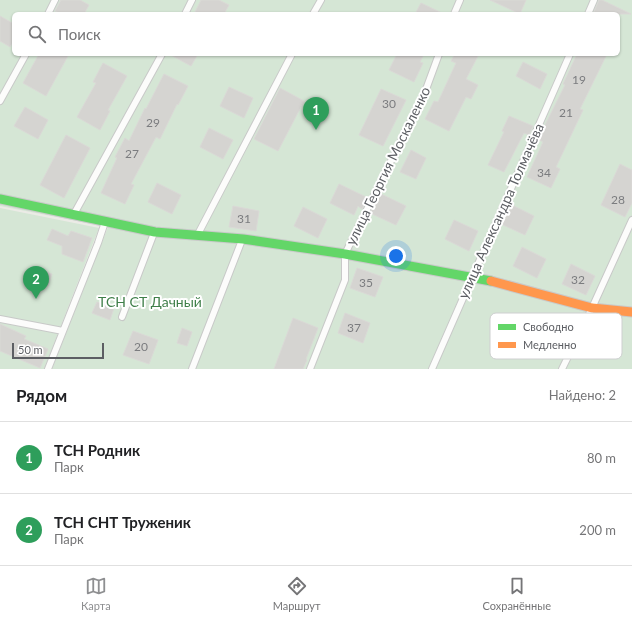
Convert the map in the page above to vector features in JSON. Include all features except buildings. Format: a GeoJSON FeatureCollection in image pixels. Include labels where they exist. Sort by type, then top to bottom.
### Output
{"type":"FeatureCollection","features":[{"type":"Feature","properties":{"kind":"street"},"geometry":{"type":"LineString","coordinates":[[0,199],[155,232],[243,239],[345,254],[503,283],[592,308],[632,312]]}},
{"type":"Feature","properties":{"kind":"lane"},"geometry":{"type":"LineString","coordinates":[[49,12],[55,0]]}},
{"type":"Feature","properties":{"kind":"lane"},"geometry":{"type":"LineString","coordinates":[[186,12],[192,0]]}},
{"type":"Feature","properties":{"kind":"lane"},"geometry":{"type":"LineString","coordinates":[[314,12],[321,0]]}},
{"type":"Feature","properties":{"kind":"lane"},"geometry":{"type":"LineString","coordinates":[[455,12],[460,0]]}},
{"type":"Feature","properties":{"kind":"lane"},"geometry":{"type":"LineString","coordinates":[[589,12],[594,0]]}},
{"type":"Feature","properties":{"kind":"lane"},"geometry":{"type":"LineString","coordinates":[[0,101],[25,56]]}},
{"type":"Feature","properties":{"kind":"lane"},"geometry":{"type":"LineString","coordinates":[[73,215],[161,56]]}},
{"type":"Feature","properties":{"kind":"lane"},"geometry":{"type":"LineString","coordinates":[[197,235],[291,56]]}},
{"type":"Feature","properties":{"kind":"lane","name":"улица Георгия Москаленко"},"geometry":{"type":"LineString","coordinates":[[310,369],[345,280],[345,254],[425,92],[438,56]]}},
{"type":"Feature","properties":{"kind":"lane","name":"улица Александра Толмачёва"},"geometry":{"type":"LineString","coordinates":[[432,369],[569,56]]}},
{"type":"Feature","properties":{"kind":"lane"},"geometry":{"type":"LineString","coordinates":[[590,313],[632,220]]}},
{"type":"Feature","properties":{"kind":"lane"},"geometry":{"type":"LineString","coordinates":[[48,369],[105,222]]}},
{"type":"Feature","properties":{"kind":"lane"},"geometry":{"type":"LineString","coordinates":[[122,317],[155,232]]}},
{"type":"Feature","properties":{"kind":"lane"},"geometry":{"type":"LineString","coordinates":[[192,369],[243,239]]}},
{"type":"Feature","properties":{"kind":"lane"},"geometry":{"type":"LineString","coordinates":[[0,319],[63,331]]}},
{"type":"Feature","properties":{"kind":"lane"},"geometry":{"type":"LineString","coordinates":[[562,369],[567,359]]}},
{"type":"Feature","properties":{"kind":"green space","name":"ТСН СТ Дачный"},"geometry":{"type":"Polygon","coordinates":[[[0,0],[632,0],[632,369],[52,369],[108,227],[0,206],[0,0]]]}},
{"type":"Feature","properties":{"kind":"green space"},"geometry":{"type":"Polygon","coordinates":[[[0,208],[99,228],[44,369],[0,369],[0,208]]]}},
{"type":"Feature","properties":{"kind":"traffic: fast"},"geometry":{"type":"LineString","coordinates":[[0,199],[155,232],[243,239],[345,254],[491,281]]}},
{"type":"Feature","properties":{"kind":"traffic: slow"},"geometry":{"type":"LineString","coordinates":[[491,281],[592,308],[632,312]]}},
{"type":"Feature","properties":{"kind":"place","name":"ТСН Родник"},"geometry":{"type":"Point","coordinates":[316,130]}},
{"type":"Feature","properties":{"kind":"place","name":"ТСН СНТ Труженик"},"geometry":{"type":"Point","coordinates":[36,299]}}]}
